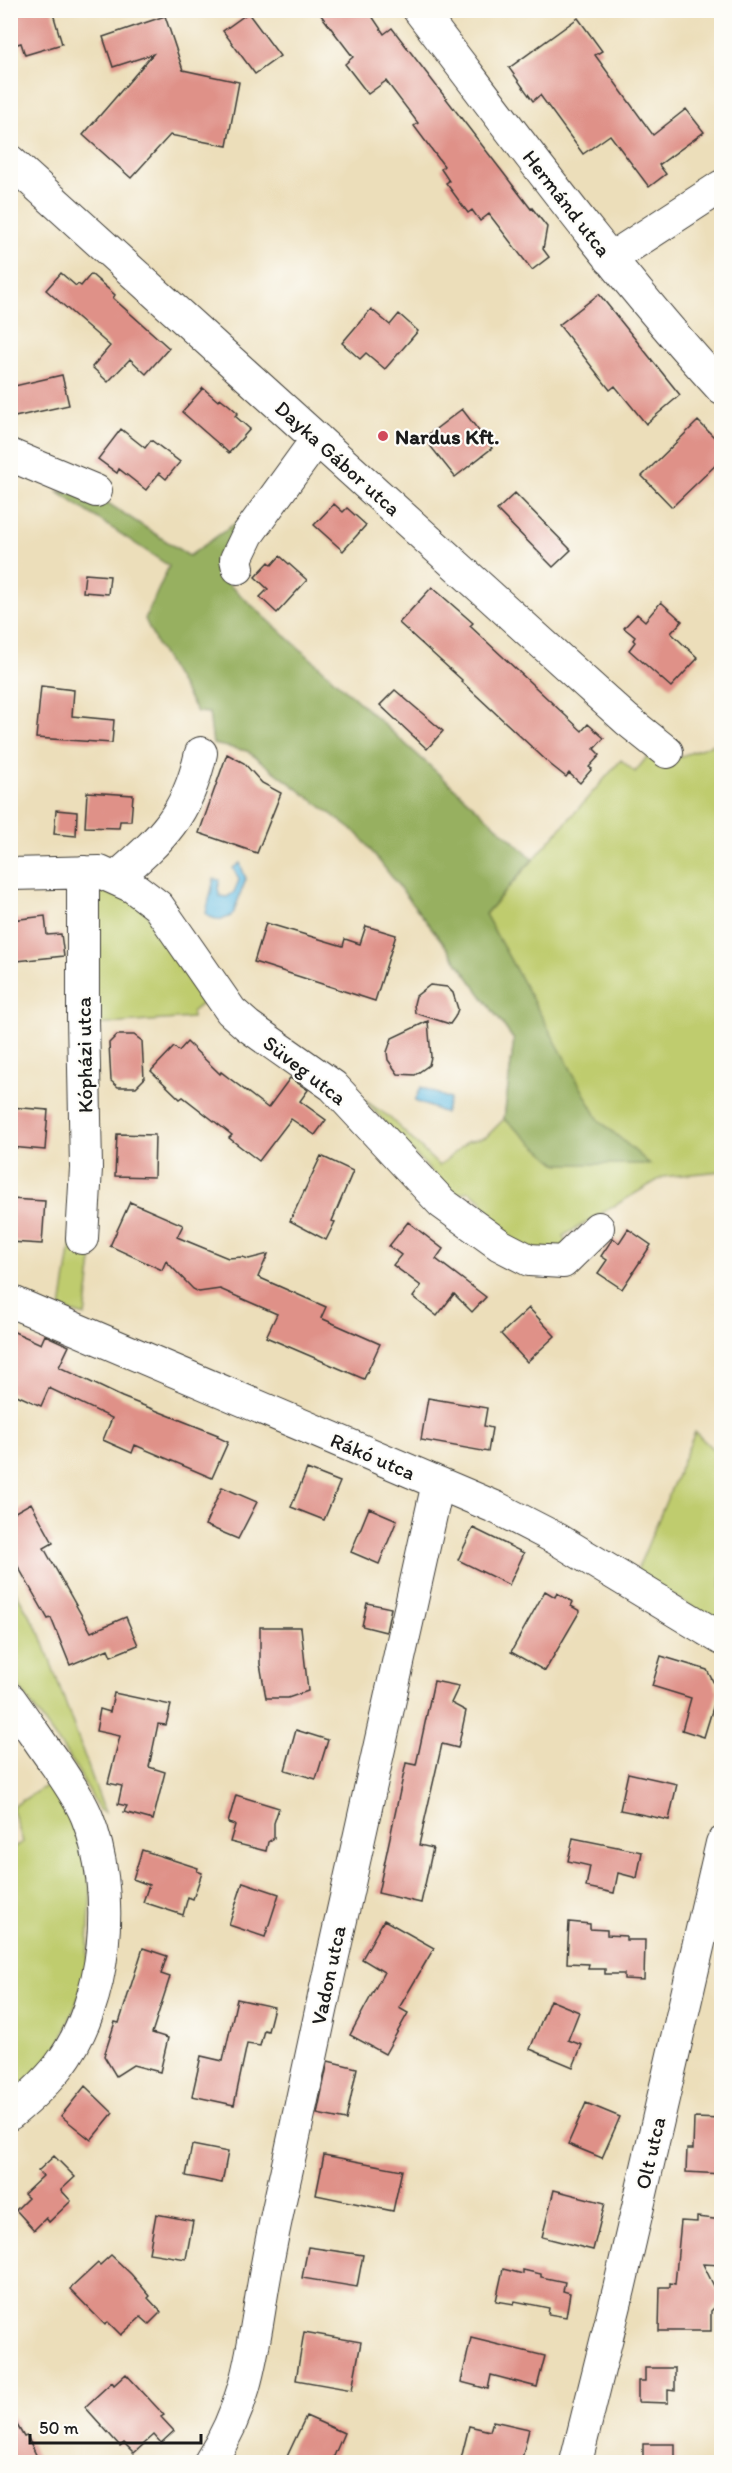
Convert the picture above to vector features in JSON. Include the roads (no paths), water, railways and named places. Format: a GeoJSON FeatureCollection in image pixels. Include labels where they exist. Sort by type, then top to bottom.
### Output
{"type":"FeatureCollection","features":[{"type":"Feature","properties":{"kind":"street","name":"Hermánd utca"},"geometry":{"type":"LineString","coordinates":[[419,10],[610,259],[677,340],[722,389]]}},
{"type":"Feature","properties":{"kind":"street","name":"Dayka Gábor utca"},"geometry":{"type":"LineString","coordinates":[[10,161],[627,720],[667,752]]}},
{"type":"Feature","properties":{"kind":"street"},"geometry":{"type":"LineString","coordinates":[[610,259],[722,186]]}},
{"type":"Feature","properties":{"kind":"street"},"geometry":{"type":"LineString","coordinates":[[238,568],[236,559],[248,534],[317,439]]}},
{"type":"Feature","properties":{"kind":"street"},"geometry":{"type":"LineString","coordinates":[[10,455],[96,491]]}},
{"type":"Feature","properties":{"kind":"street"},"geometry":{"type":"LineString","coordinates":[[116,878],[160,840],[179,813],[194,784],[201,753]]}},
{"type":"Feature","properties":{"kind":"street","name":"Kópházi utca"},"geometry":{"type":"LineString","coordinates":[[82,1238],[86,1168],[83,872]]}},
{"type":"Feature","properties":{"kind":"street","name":"Süveg utca"},"geometry":{"type":"LineString","coordinates":[[10,874],[100,873],[133,887],[158,906],[231,1011],[248,1026],[332,1085],[447,1207],[500,1245],[529,1260],[564,1262],[598,1228]]}},
{"type":"Feature","properties":{"kind":"street","name":"Rákó utca"},"geometry":{"type":"LineString","coordinates":[[10,1301],[497,1508],[557,1539],[722,1639]]}},
{"type":"Feature","properties":{"kind":"street","name":"Vadon utca"},"geometry":{"type":"LineString","coordinates":[[210,2463],[240,2405],[248,2374],[266,2270],[325,1988],[438,1484]]}},
{"type":"Feature","properties":{"kind":"street"},"geometry":{"type":"LineString","coordinates":[[10,1699],[75,1794],[88,1817],[102,1880],[104,1910],[102,1954],[94,1992],[80,2030],[60,2064],[34,2094],[10,2114]]}},
{"type":"Feature","properties":{"kind":"street","name":"Olt utca"},"geometry":{"type":"LineString","coordinates":[[576,2463],[619,2289],[722,1843]]}},
{"type":"Feature","properties":{"kind":"water"},"geometry":{"type":"Polygon","coordinates":[[[240,863],[246,879],[233,914],[223,919],[212,918],[206,913],[214,879],[220,880],[218,889],[220,896],[227,897],[234,892],[239,880],[233,868],[240,863]]]}},
{"type":"Feature","properties":{"kind":"water"},"geometry":{"type":"Polygon","coordinates":[[[421,1087],[450,1099],[445,1113],[415,1101],[421,1087]]]}},
{"type":"Feature","properties":{"kind":"place","name":"Nardus Kft."},"geometry":{"type":"Point","coordinates":[383,436]}}]}
